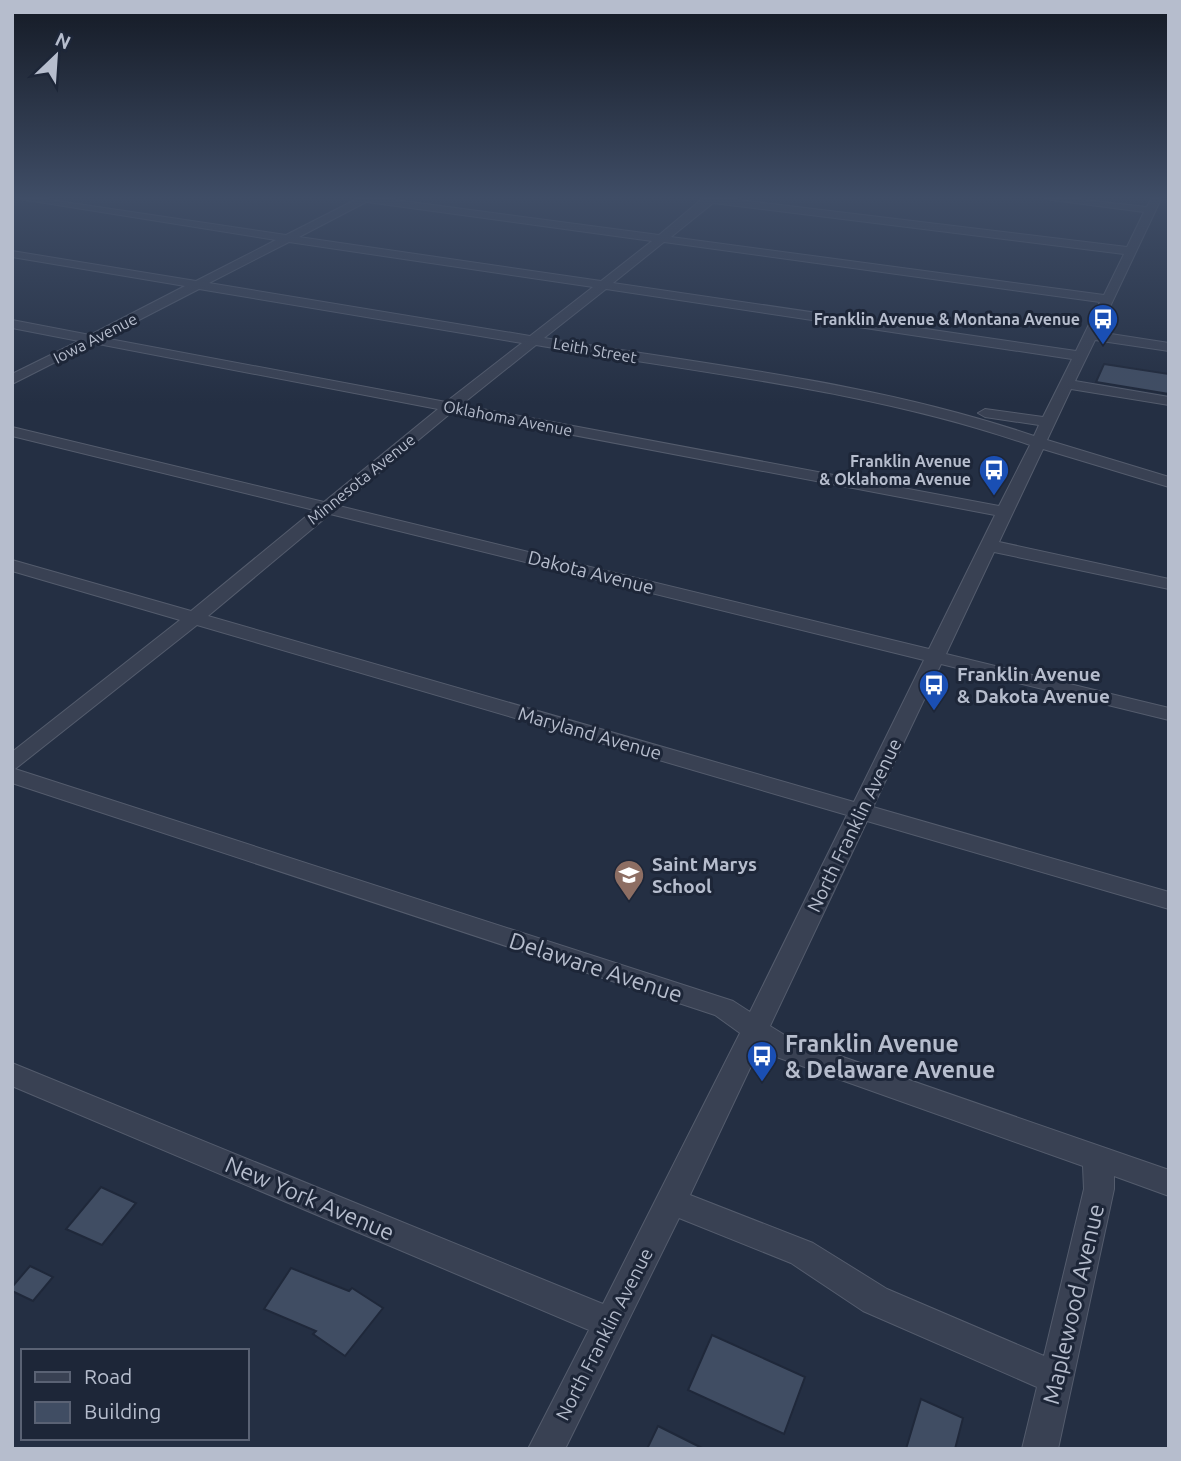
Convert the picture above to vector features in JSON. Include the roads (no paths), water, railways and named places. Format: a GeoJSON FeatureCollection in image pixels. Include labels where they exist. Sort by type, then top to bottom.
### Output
{"type":"FeatureCollection","features":[{"type":"Feature","properties":{"kind":"street","name":"Leith Street"},"geometry":{"type":"LineString","coordinates":[[91,267],[938,409],[1043,432],[1169,482]]}},
{"type":"Feature","properties":{"kind":"street","name":"Iowa Avenue"},"geometry":{"type":"LineString","coordinates":[[12,380],[232,267]]}},
{"type":"Feature","properties":{"kind":"street"},"geometry":{"type":"LineString","coordinates":[[484,267],[1080,356]]}},
{"type":"Feature","properties":{"kind":"street","name":"Minnesota Avenue"},"geometry":{"type":"LineString","coordinates":[[12,763],[194,618],[449,407],[625,267]]}},
{"type":"Feature","properties":{"kind":"street"},"geometry":{"type":"LineString","coordinates":[[875,267],[1108,299]]}},
{"type":"Feature","properties":{"kind":"street","name":"North Franklin Avenue"},"geometry":{"type":"LineString","coordinates":[[546,1449],[673,1201],[1123,267]]}},
{"type":"Feature","properties":{"kind":"street","name":"Oklahoma Avenue"},"geometry":{"type":"LineString","coordinates":[[12,324],[1004,512]]}},
{"type":"Feature","properties":{"kind":"street"},"geometry":{"type":"LineString","coordinates":[[1090,335],[1169,347]]}},
{"type":"Feature","properties":{"kind":"street"},"geometry":{"type":"LineString","coordinates":[[1066,384],[1169,401]]}},
{"type":"Feature","properties":{"kind":"street"},"geometry":{"type":"LineString","coordinates":[[938,409],[1043,432]]}},
{"type":"Feature","properties":{"kind":"street","name":"Dakota Avenue"},"geometry":{"type":"LineString","coordinates":[[12,431],[1169,714]]}},
{"type":"Feature","properties":{"kind":"street"},"geometry":{"type":"LineString","coordinates":[[988,545],[1169,584]]}},
{"type":"Feature","properties":{"kind":"street","name":"Maryland Avenue"},"geometry":{"type":"LineString","coordinates":[[12,565],[1169,901]]}},
{"type":"Feature","properties":{"kind":"street","name":"Delaware Avenue"},"geometry":{"type":"LineString","coordinates":[[12,775],[724,1008],[781,1047],[1169,1183]]}},
{"type":"Feature","properties":{"kind":"street","name":"New York Avenue"},"geometry":{"type":"LineString","coordinates":[[12,1074],[609,1322]]}},
{"type":"Feature","properties":{"kind":"street","name":"Maplewood Avenue"},"geometry":{"type":"LineString","coordinates":[[1040,1449],[1099,1189],[1098,1158]]}},
{"type":"Feature","properties":{"kind":"street"},"geometry":{"type":"LineString","coordinates":[[673,1201],[802,1253],[875,1300],[1055,1378]]}},
{"type":"Feature","properties":{"kind":"place","name":"Franklin Avenue & Montana Avenue"},"geometry":{"type":"Point","coordinates":[1103,346]}},
{"type":"Feature","properties":{"kind":"place","name":"Franklin Avenue & Oklahoma Avenue"},"geometry":{"type":"Point","coordinates":[994,497]}},
{"type":"Feature","properties":{"kind":"place","name":"Franklin Avenue & Dakota Avenue"},"geometry":{"type":"Point","coordinates":[934,712]}},
{"type":"Feature","properties":{"kind":"place","name":"Saint Marys School"},"geometry":{"type":"Point","coordinates":[629,902]}},
{"type":"Feature","properties":{"kind":"place","name":"Franklin Avenue & Delaware Avenue"},"geometry":{"type":"Point","coordinates":[762,1083]}}]}
